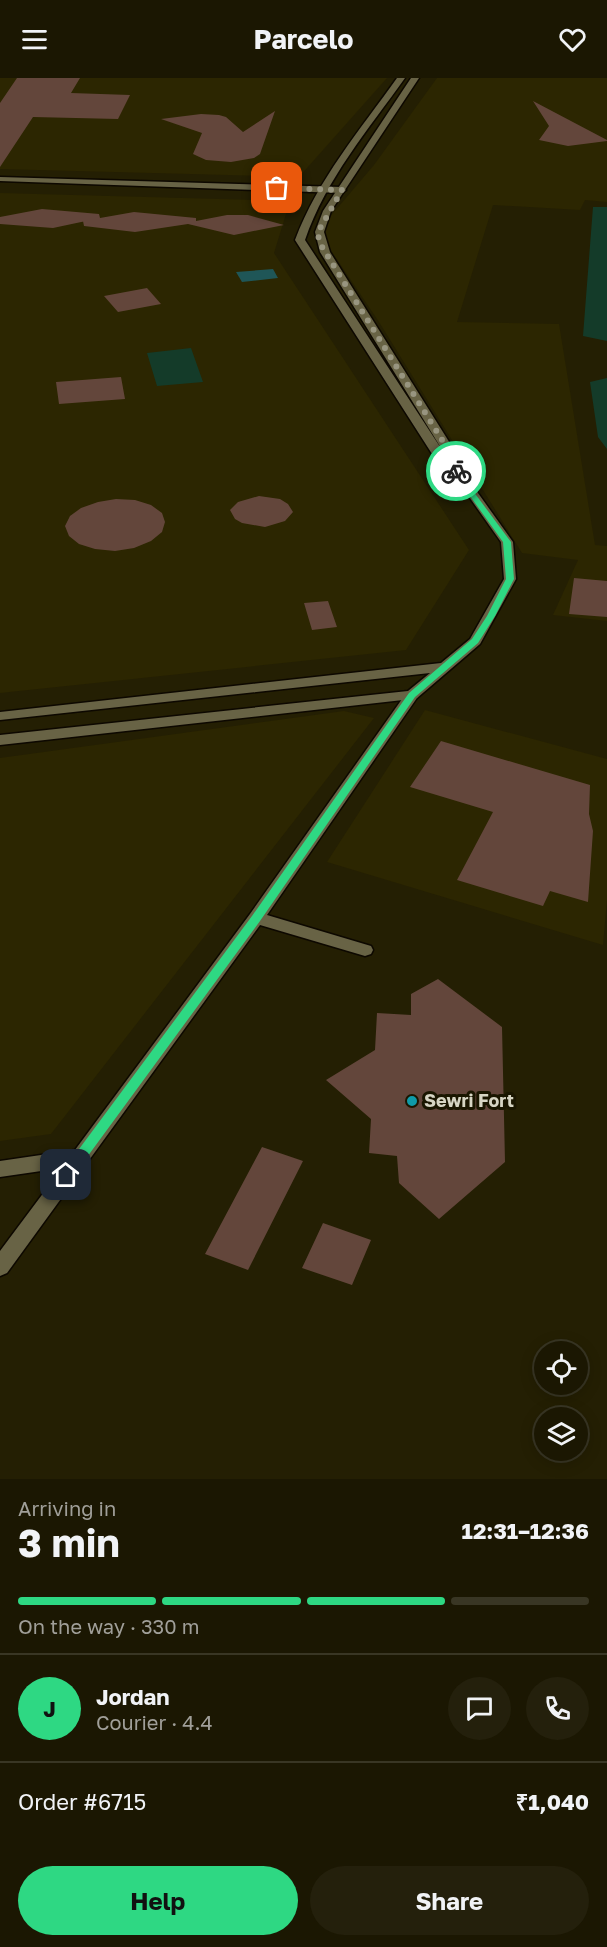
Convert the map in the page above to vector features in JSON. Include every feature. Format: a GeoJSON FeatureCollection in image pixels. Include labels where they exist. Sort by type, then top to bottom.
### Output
{"type":"FeatureCollection","features":[{"type":"Feature","properties":{"kind":"street"},"geometry":{"type":"LineString","coordinates":[[0,1267],[256,918],[412,695],[475,641],[510,579],[507,542],[452,465],[440,458],[300,240],[304,226],[324,189],[401,78]]}},
{"type":"Feature","properties":{"kind":"street"},"geometry":{"type":"LineString","coordinates":[[415,78],[369,147],[318,232],[319,242],[452,456],[452,465]]}},
{"type":"Feature","properties":{"kind":"street"},"geometry":{"type":"LineString","coordinates":[[354,146],[369,147]]}},
{"type":"Feature","properties":{"kind":"street"},"geometry":{"type":"LineString","coordinates":[[0,179],[342,190]]}},
{"type":"Feature","properties":{"kind":"street"},"geometry":{"type":"LineString","coordinates":[[324,277],[340,275]]}},
{"type":"Feature","properties":{"kind":"street"},"geometry":{"type":"LineString","coordinates":[[0,716],[443,668]]}},
{"type":"Feature","properties":{"kind":"street"},"geometry":{"type":"LineString","coordinates":[[0,740],[412,695]]}},
{"type":"Feature","properties":{"kind":"street"},"geometry":{"type":"LineString","coordinates":[[256,918],[365,950]]}},
{"type":"Feature","properties":{"kind":"street"},"geometry":{"type":"LineString","coordinates":[[0,1169],[79,1157]]}},
{"type":"Feature","properties":{"kind":"shaded area"},"geometry":{"type":"Polygon","coordinates":[[[0,78],[387,78],[299,177],[0,169],[0,78]]]}},
{"type":"Feature","properties":{"kind":"shaded area"},"geometry":{"type":"Polygon","coordinates":[[[437,78],[607,78],[607,202],[585,200],[580,210],[493,205],[457,322],[559,324],[595,545],[607,546],[607,621],[553,615],[578,560],[522,553],[379,322],[324,240],[323,225],[374,165],[437,78]]]}},
{"type":"Feature","properties":{"kind":"shaded area"},"geometry":{"type":"Polygon","coordinates":[[[0,193],[290,201],[274,253],[469,550],[406,650],[0,693],[0,193]]]}},
{"type":"Feature","properties":{"kind":"shaded area"},"geometry":{"type":"Polygon","coordinates":[[[425,710],[607,759],[607,900],[603,945],[327,862],[425,710]]]}},
{"type":"Feature","properties":{"kind":"shaded area"},"geometry":{"type":"Polygon","coordinates":[[[344,711],[374,718],[51,1134],[0,1141],[0,758],[344,711]]]}},
{"type":"Feature","properties":{"kind":"green space"},"geometry":{"type":"Polygon","coordinates":[[[593,207],[607,207],[607,341],[583,336],[593,207]]]}},
{"type":"Feature","properties":{"kind":"green space"},"geometry":{"type":"Polygon","coordinates":[[[191,348],[203,382],[157,386],[147,353],[191,348]]]}},
{"type":"Feature","properties":{"kind":"green space"},"geometry":{"type":"Polygon","coordinates":[[[607,378],[607,449],[598,437],[590,382],[607,378]]]}},
{"type":"Feature","properties":{"kind":"water"},"geometry":{"type":"Polygon","coordinates":[[[273,269],[278,278],[242,282],[236,272],[273,269]]]}},
{"type":"Feature","properties":{"kind":"building"},"geometry":{"type":"Polygon","coordinates":[[[17,78],[80,78],[71,93],[130,95],[118,119],[33,117],[0,167],[0,103],[17,78]]]}},
{"type":"Feature","properties":{"kind":"building"},"geometry":{"type":"Polygon","coordinates":[[[533,101],[607,141],[568,146],[539,140],[549,126],[533,101]]]}},
{"type":"Feature","properties":{"kind":"building"},"geometry":{"type":"Polygon","coordinates":[[[275,111],[260,154],[254,158],[231,162],[206,160],[193,154],[202,133],[161,119],[201,114],[219,115],[226,117],[243,132],[275,111]]]}},
{"type":"Feature","properties":{"kind":"building"},"geometry":{"type":"Polygon","coordinates":[[[42,209],[99,214],[100,218],[53,228],[0,224],[0,217],[42,209]]]}},
{"type":"Feature","properties":{"kind":"building"},"geometry":{"type":"Polygon","coordinates":[[[134,212],[196,218],[196,221],[227,215],[248,215],[284,225],[234,235],[188,224],[135,232],[84,226],[83,221],[134,212]]]}},
{"type":"Feature","properties":{"kind":"building"},"geometry":{"type":"Polygon","coordinates":[[[147,288],[161,304],[118,312],[104,296],[147,288]]]}},
{"type":"Feature","properties":{"kind":"building"},"geometry":{"type":"Polygon","coordinates":[[[121,377],[125,399],[59,404],[56,382],[121,377]]]}},
{"type":"Feature","properties":{"kind":"building"},"geometry":{"type":"Polygon","coordinates":[[[259,496],[280,499],[288,504],[293,512],[285,521],[265,527],[242,523],[235,519],[230,510],[238,502],[259,496]]]}},
{"type":"Feature","properties":{"kind":"building"},"geometry":{"type":"Polygon","coordinates":[[[116,499],[135,500],[151,505],[162,513],[165,522],[162,532],[151,541],[134,548],[115,551],[95,549],[79,544],[69,536],[65,526],[70,516],[81,508],[116,499]]]}},
{"type":"Feature","properties":{"kind":"building"},"geometry":{"type":"Polygon","coordinates":[[[574,578],[607,581],[607,617],[569,614],[574,578]]]}},
{"type":"Feature","properties":{"kind":"building"},"geometry":{"type":"Polygon","coordinates":[[[328,601],[337,627],[312,630],[304,603],[328,601]]]}},
{"type":"Feature","properties":{"kind":"building"},"geometry":{"type":"Polygon","coordinates":[[[441,741],[590,785],[589,814],[593,831],[588,902],[550,891],[543,906],[457,880],[493,812],[410,787],[441,741]]]}},
{"type":"Feature","properties":{"kind":"building"},"geometry":{"type":"Polygon","coordinates":[[[438,979],[502,1027],[505,1162],[439,1219],[399,1183],[397,1156],[369,1153],[371,1119],[326,1080],[375,1050],[377,1013],[411,1015],[411,994],[438,979]]]}},
{"type":"Feature","properties":{"kind":"building"},"geometry":{"type":"Polygon","coordinates":[[[262,1147],[303,1161],[248,1270],[205,1254],[262,1147]]]}},
{"type":"Feature","properties":{"kind":"building"},"geometry":{"type":"Polygon","coordinates":[[[323,1223],[371,1240],[352,1285],[302,1268],[323,1223]]]}},
{"type":"Feature","properties":{"kind":"way so far"},"geometry":{"type":"LineString","coordinates":[[277,188],[342,190],[327,211],[318,232],[319,242],[452,456],[452,465],[456,471]]}},
{"type":"Feature","properties":{"kind":"place","name":"Sewri Fort"},"geometry":{"type":"Point","coordinates":[412,1101]}},
{"type":"Feature","properties":{"kind":"route"},"geometry":{"type":"LineString","coordinates":[[66,1175],[256,918],[412,695],[475,641],[491,616],[510,579],[507,542],[456,471]]}}]}
